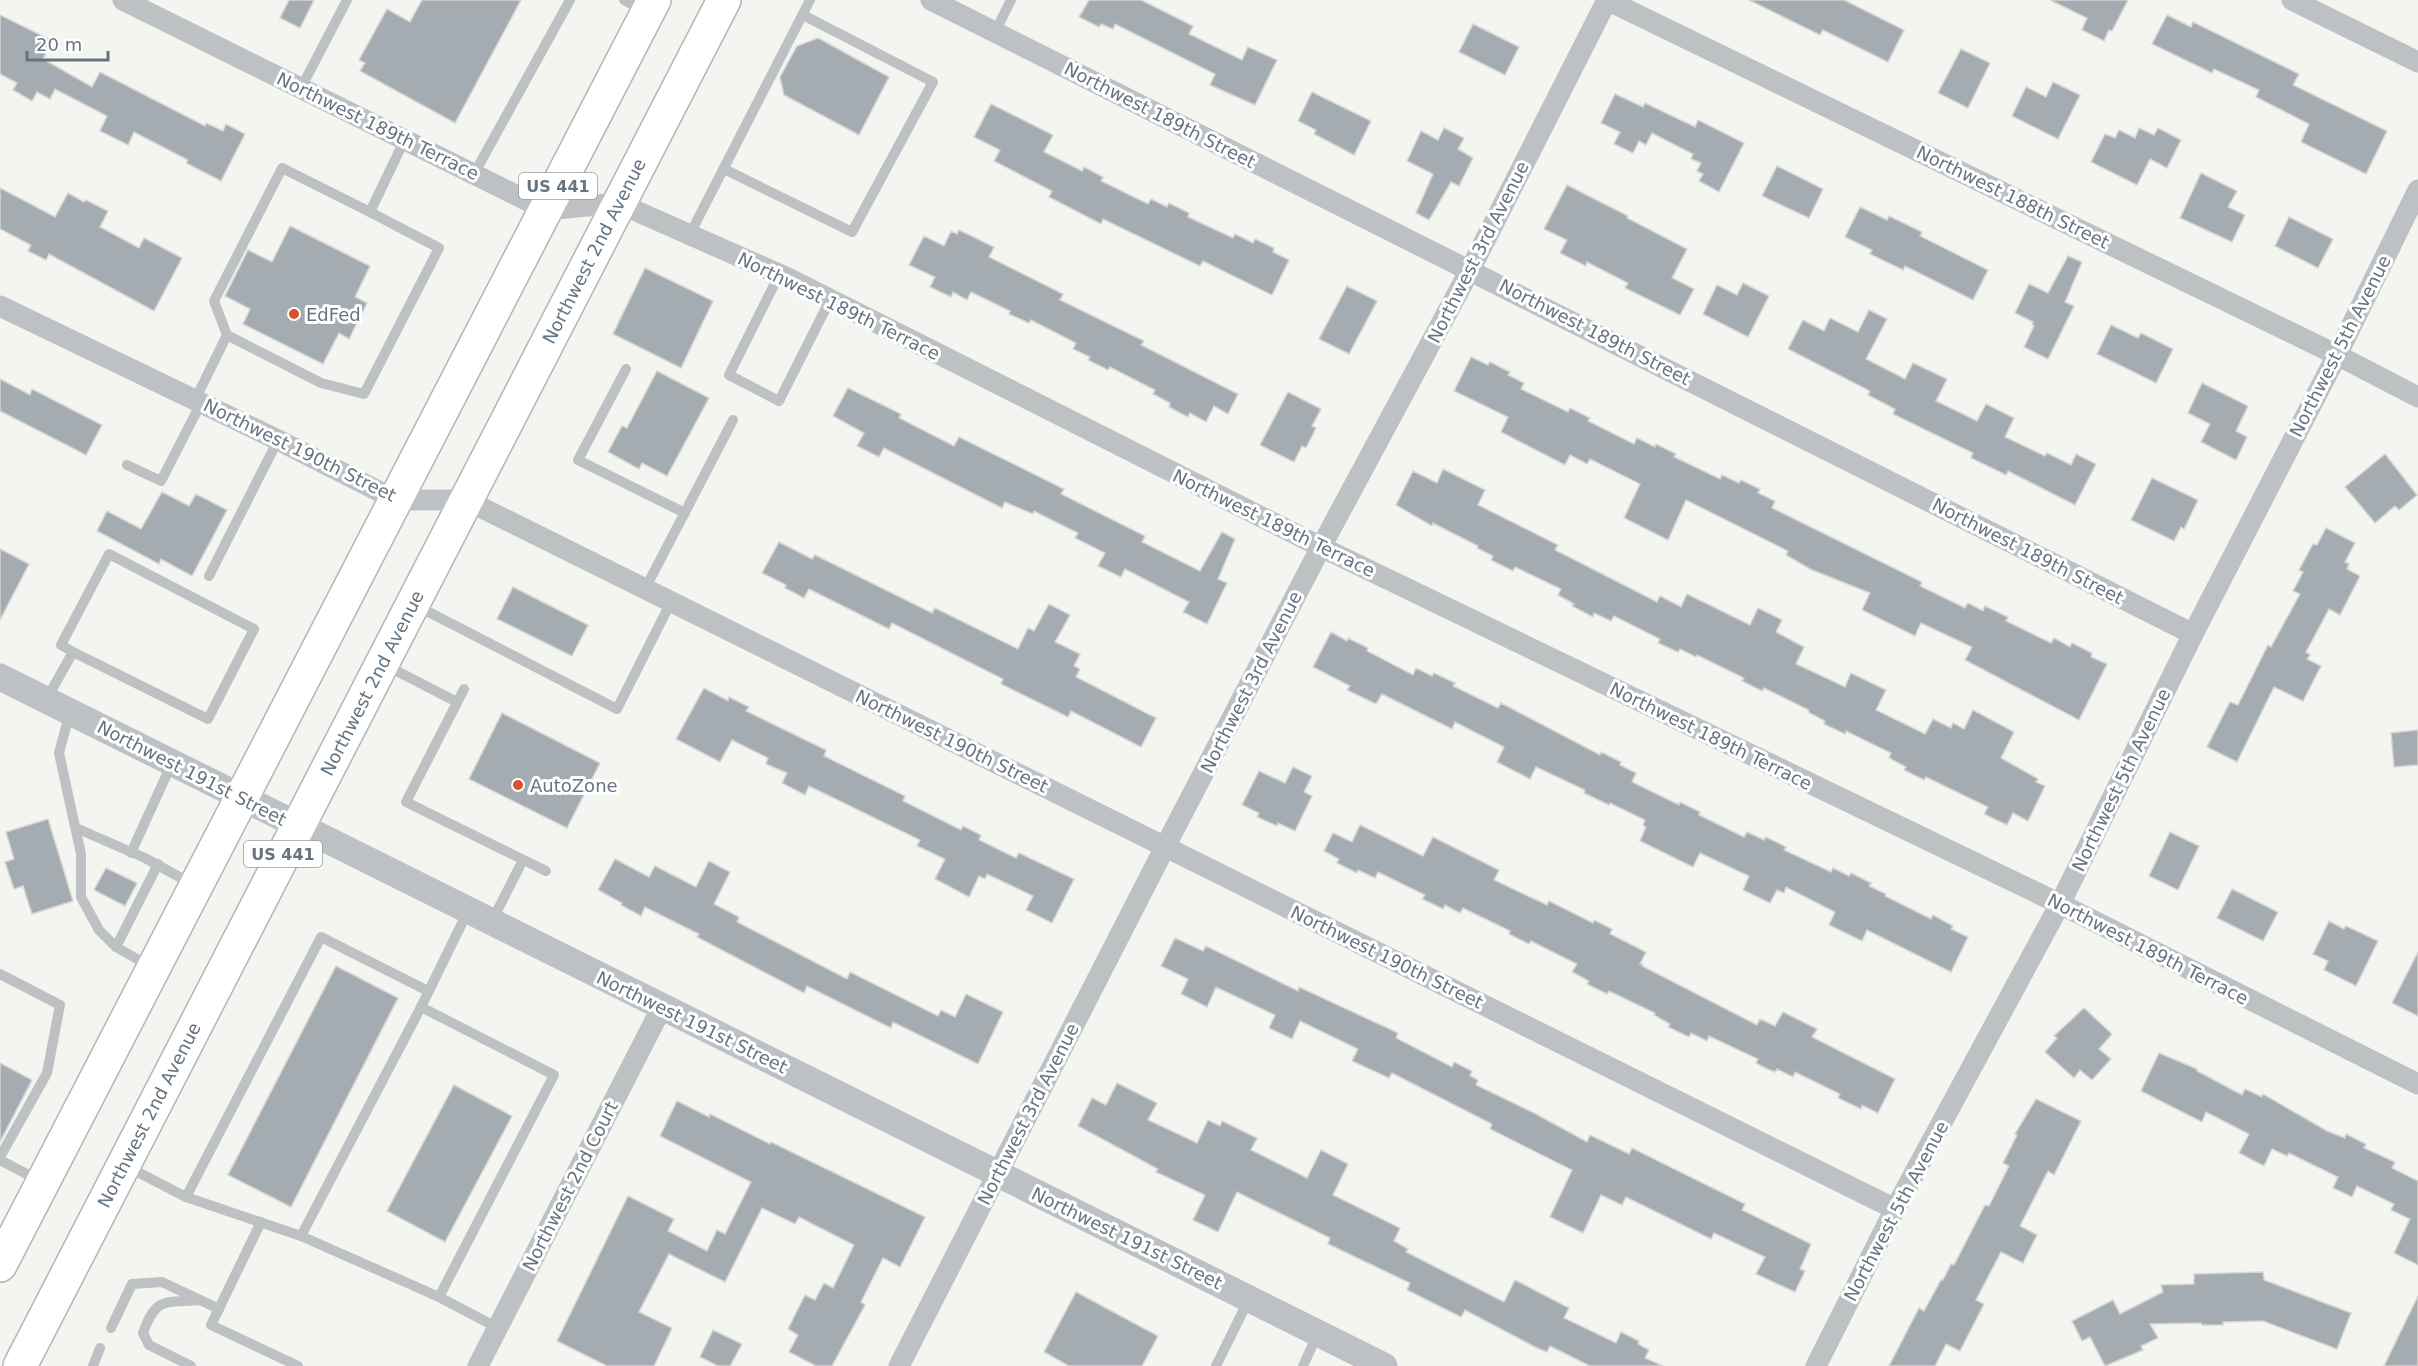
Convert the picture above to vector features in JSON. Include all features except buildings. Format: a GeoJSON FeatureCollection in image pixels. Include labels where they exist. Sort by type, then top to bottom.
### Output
{"type":"FeatureCollection","features":[{"type":"Feature","properties":{"kind":"main road","name":"Northwest 2nd Avenue"},"geometry":{"type":"LineString","coordinates":[[20,1366],[724,0]]}},
{"type":"Feature","properties":{"kind":"main road","name":"US 441"},"geometry":{"type":"LineString","coordinates":[[0,1265],[546,210],[642,4]]}},
{"type":"Feature","properties":{"kind":"street","name":"Northwest 189th Terrace"},"geometry":{"type":"LineString","coordinates":[[123,0],[546,210]]}},
{"type":"Feature","properties":{"kind":"street","name":"Northwest 189th Street"},"geometry":{"type":"LineString","coordinates":[[933,0],[2193,634]]}},
{"type":"Feature","properties":{"kind":"street","name":"Northwest 3rd Avenue"},"geometry":{"type":"LineString","coordinates":[[899,1366],[1165,847],[1321,547],[1470,270],[1607,0]]}},
{"type":"Feature","properties":{"kind":"street","name":"Northwest 188th Street"},"geometry":{"type":"LineString","coordinates":[[1607,0],[2337,355],[2418,398]]}},
{"type":"Feature","properties":{"kind":"street"},"geometry":{"type":"LineString","coordinates":[[2292,0],[2418,62]]}},
{"type":"Feature","properties":{"kind":"street","name":"Northwest 5th Avenue"},"geometry":{"type":"LineString","coordinates":[[1816,1366],[1895,1209],[2060,904],[2193,634],[2337,355],[2418,190]]}},
{"type":"Feature","properties":{"kind":"street","name":"Northwest 189th Terrace"},"geometry":{"type":"LineString","coordinates":[[618,203],[780,275],[1321,547],[2060,904],[2418,1084]]}},
{"type":"Feature","properties":{"kind":"street"},"geometry":{"type":"LineString","coordinates":[[546,210],[618,203]]}},
{"type":"Feature","properties":{"kind":"street","name":"Northwest 190th Street"},"geometry":{"type":"LineString","coordinates":[[0,306],[278,440],[396,500],[466,500],[1895,1209]]}},
{"type":"Feature","properties":{"kind":"street","name":"Northwest 191st Street"},"geometry":{"type":"LineString","coordinates":[[0,677],[1384,1366]]}},
{"type":"Feature","properties":{"kind":"street","name":"Northwest 2nd Court"},"geometry":{"type":"LineString","coordinates":[[478,1366],[662,1007]]}},
{"type":"Feature","properties":{"kind":"lane"},"geometry":{"type":"LineString","coordinates":[[301,88],[347,0]]}},
{"type":"Feature","properties":{"kind":"lane"},"geometry":{"type":"LineString","coordinates":[[474,174],[570,0]]}},
{"type":"Feature","properties":{"kind":"lane"},"geometry":{"type":"LineString","coordinates":[[689,236],[810,0]]}},
{"type":"Feature","properties":{"kind":"lane"},"geometry":{"type":"LineString","coordinates":[[995,32],[1011,0]]}},
{"type":"Feature","properties":{"kind":"lane"},"geometry":{"type":"LineString","coordinates":[[724,169],[852,231],[933,82],[803,15]]}},
{"type":"Feature","properties":{"kind":"lane"},"geometry":{"type":"LineString","coordinates":[[370,213],[405,140]]}},
{"type":"Feature","properties":{"kind":"lane"},"geometry":{"type":"LineString","coordinates":[[282,168],[370,213],[439,249],[364,394],[321,383],[227,335],[214,301],[282,168]]}},
{"type":"Feature","properties":{"kind":"lane"},"geometry":{"type":"LineString","coordinates":[[780,275],[729,375],[779,401],[830,300]]}},
{"type":"Feature","properties":{"kind":"lane"},"geometry":{"type":"LineString","coordinates":[[127,465],[161,481],[227,335]]}},
{"type":"Feature","properties":{"kind":"lane"},"geometry":{"type":"LineString","coordinates":[[626,369],[578,460],[684,513]]}},
{"type":"Feature","properties":{"kind":"lane"},"geometry":{"type":"LineString","coordinates":[[645,589],[734,420]]}},
{"type":"Feature","properties":{"kind":"lane"},"geometry":{"type":"LineString","coordinates":[[209,576],[278,440]]}},
{"type":"Feature","properties":{"kind":"lane"},"geometry":{"type":"LineString","coordinates":[[109,554],[254,629],[208,719],[73,652],[61,645],[109,554]]}},
{"type":"Feature","properties":{"kind":"lane"},"geometry":{"type":"LineString","coordinates":[[412,604],[617,710],[671,602]]}},
{"type":"Feature","properties":{"kind":"lane"},"geometry":{"type":"LineString","coordinates":[[46,700],[73,652]]}},
{"type":"Feature","properties":{"kind":"lane"},"geometry":{"type":"LineString","coordinates":[[381,663],[457,702]]}},
{"type":"Feature","properties":{"kind":"lane"},"geometry":{"type":"LineString","coordinates":[[464,689],[406,802],[546,871]]}},
{"type":"Feature","properties":{"kind":"lane"},"geometry":{"type":"LineString","coordinates":[[70,712],[59,753],[81,854],[81,897],[99,930],[116,947],[154,968]]}},
{"type":"Feature","properties":{"kind":"lane"},"geometry":{"type":"LineString","coordinates":[[131,853],[172,763]]}},
{"type":"Feature","properties":{"kind":"lane"},"geometry":{"type":"LineString","coordinates":[[76,828],[158,864],[196,886]]}},
{"type":"Feature","properties":{"kind":"lane"},"geometry":{"type":"LineString","coordinates":[[301,1236],[428,991],[480,916],[523,860]]}},
{"type":"Feature","properties":{"kind":"lane"},"geometry":{"type":"LineString","coordinates":[[116,947],[158,864]]}},
{"type":"Feature","properties":{"kind":"lane"},"geometry":{"type":"LineString","coordinates":[[186,1197],[321,937],[428,991]]}},
{"type":"Feature","properties":{"kind":"lane"},"geometry":{"type":"LineString","coordinates":[[0,974],[60,1005],[47,1073],[0,1159],[43,1182]]}},
{"type":"Feature","properties":{"kind":"lane"},"geometry":{"type":"LineString","coordinates":[[420,1007],[554,1075],[439,1297]]}},
{"type":"Feature","properties":{"kind":"lane"},"geometry":{"type":"LineString","coordinates":[[124,1164],[186,1197],[301,1236],[439,1297],[498,1328]]}},
{"type":"Feature","properties":{"kind":"lane"},"geometry":{"type":"LineString","coordinates":[[261,1222],[211,1324],[298,1366]]}},
{"type":"Feature","properties":{"kind":"lane"},"geometry":{"type":"LineString","coordinates":[[111,1328],[132,1284],[162,1282],[219,1309]]}},
{"type":"Feature","properties":{"kind":"lane"},"geometry":{"type":"LineString","coordinates":[[1216,1366],[1249,1299]]}},
{"type":"Feature","properties":{"kind":"lane"},"geometry":{"type":"LineString","coordinates":[[191,1366],[149,1345],[143,1333],[149,1316],[161,1303],[201,1300]]}},
{"type":"Feature","properties":{"kind":"lane"},"geometry":{"type":"LineString","coordinates":[[1303,1366],[1318,1333]]}},
{"type":"Feature","properties":{"kind":"lane"},"geometry":{"type":"LineString","coordinates":[[93,1366],[100,1348]]}},
{"type":"Feature","properties":{"kind":"place","name":"EdFed"},"geometry":{"type":"Point","coordinates":[294,314]}},
{"type":"Feature","properties":{"kind":"place","name":"AutoZone"},"geometry":{"type":"Point","coordinates":[518,785]}}]}
